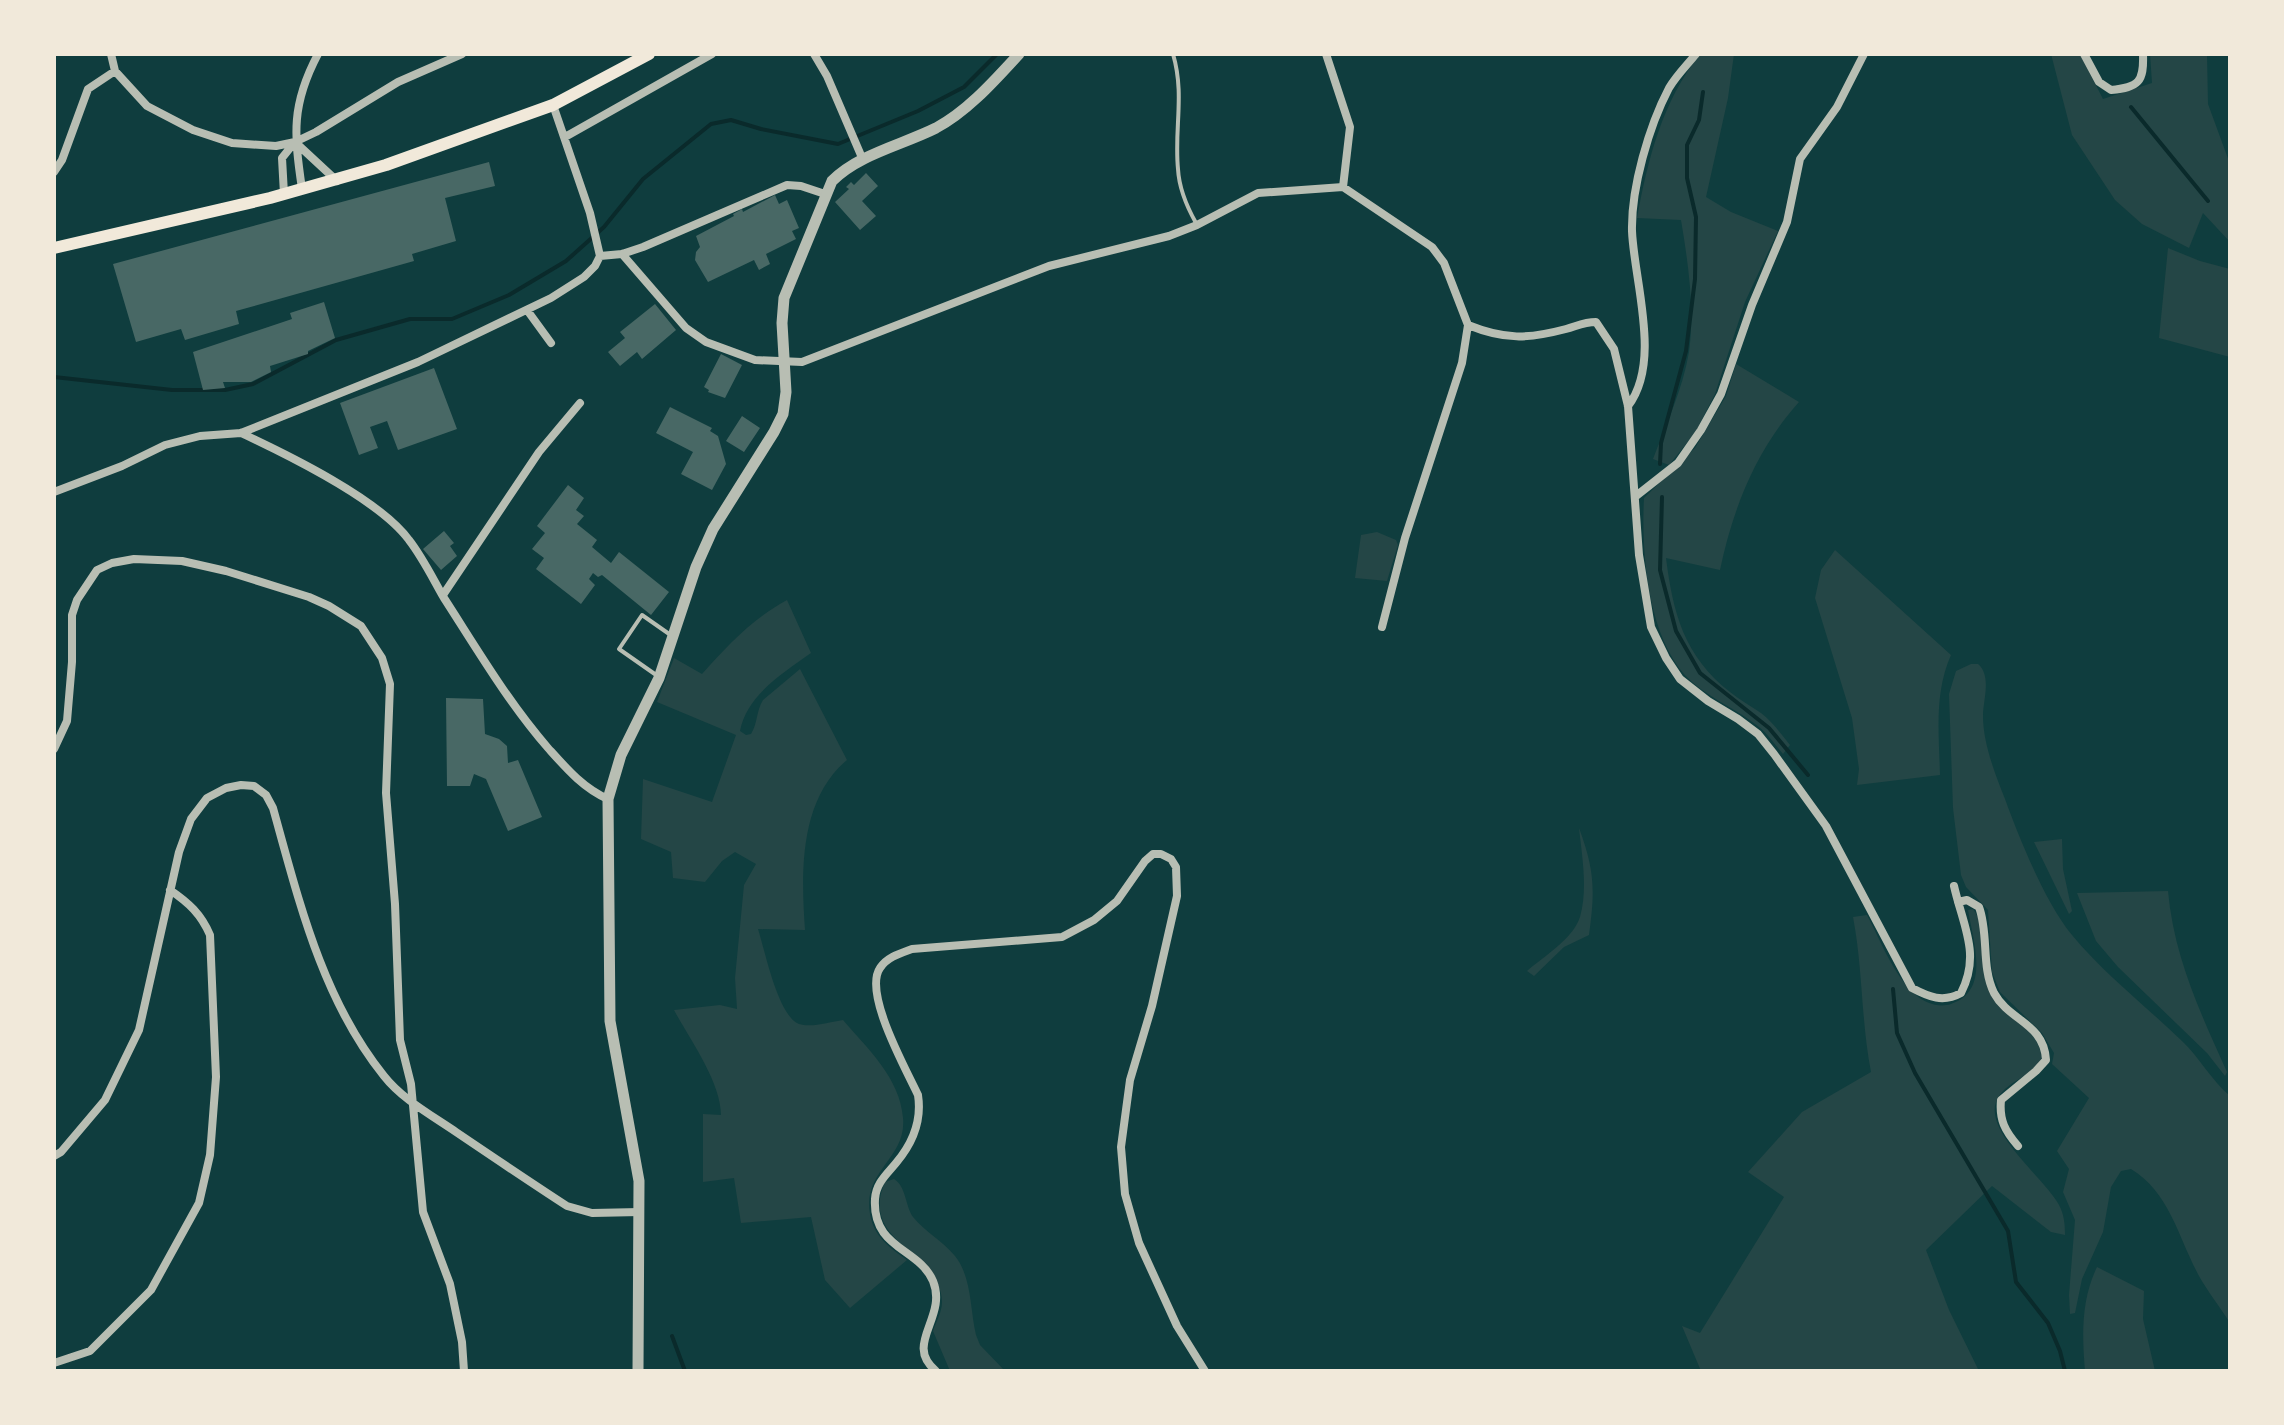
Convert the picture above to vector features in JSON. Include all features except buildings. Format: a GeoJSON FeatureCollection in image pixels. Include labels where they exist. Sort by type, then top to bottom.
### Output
{"type":"FeatureCollection","features":[{"type":"Feature","properties":{"kind":"main road"},"geometry":{"type":"LineString","coordinates":[[54,248],[337,181],[553,105],[649,54]]}},
{"type":"Feature","properties":{"kind":"street"},"geometry":{"type":"LineString","coordinates":[[111,54],[115,71],[147,106],[193,130],[232,143],[276,146],[295,142],[316,132],[398,82],[462,54]]}},
{"type":"Feature","properties":{"kind":"street"},"geometry":{"type":"LineString","coordinates":[[302,189],[295,142],[296,117],[305,79],[318,54]]}},
{"type":"Feature","properties":{"kind":"street"},"geometry":{"type":"LineString","coordinates":[[565,137],[712,54]]}},
{"type":"Feature","properties":{"kind":"street"},"geometry":{"type":"LineString","coordinates":[[814,54],[861,155]]}},
{"type":"Feature","properties":{"kind":"street"},"geometry":{"type":"LineString","coordinates":[[638,1371],[639,1181],[610,1021],[608,799],[621,755],[659,678],[696,567],[713,529],[783,414],[786,392],[782,323],[784,298],[825,194],[840,173],[861,155],[939,126],[961,110],[1019,54]]}},
{"type":"Feature","properties":{"kind":"street"},"geometry":{"type":"LineString","coordinates":[[1326,54],[1350,127],[1343,187]]}},
{"type":"Feature","properties":{"kind":"street"},"geometry":{"type":"LineString","coordinates":[[1628,406],[1638,393],[1645,328],[1632,214],[1651,132],[1669,89],[1696,54]]}},
{"type":"Feature","properties":{"kind":"street"},"geometry":{"type":"LineString","coordinates":[[1636,496],[1678,463],[1721,394],[1752,305],[1787,222],[1800,159],[1837,107],[1864,54]]}},
{"type":"Feature","properties":{"kind":"street"},"geometry":{"type":"LineString","coordinates":[[2084,54],[2099,82],[2111,90],[2137,83],[2144,74],[2143,54]]}},
{"type":"Feature","properties":{"kind":"street"},"geometry":{"type":"LineString","coordinates":[[54,172],[62,160],[88,89],[115,71]]}},
{"type":"Feature","properties":{"kind":"street"},"geometry":{"type":"LineString","coordinates":[[54,492],[122,466],[165,445],[200,436],[241,433],[418,362],[527,310],[584,277],[600,256],[599,245],[553,105]]}},
{"type":"Feature","properties":{"kind":"street"},"geometry":{"type":"LineString","coordinates":[[295,142],[337,181]]}},
{"type":"Feature","properties":{"kind":"street"},"geometry":{"type":"LineString","coordinates":[[284,194],[282,158],[295,142]]}},
{"type":"Feature","properties":{"kind":"street"},"geometry":{"type":"LineString","coordinates":[[600,256],[622,254],[787,185],[825,194]]}},
{"type":"Feature","properties":{"kind":"street"},"geometry":{"type":"LineString","coordinates":[[622,254],[686,328],[706,342],[740,356],[784,363],[802,362],[1049,266],[1169,236],[1258,193],[1343,187],[1432,247],[1444,263],[1468,325],[1462,363],[1405,538],[1382,627]]}},
{"type":"Feature","properties":{"kind":"street"},"geometry":{"type":"LineString","coordinates":[[527,310],[551,343]]}},
{"type":"Feature","properties":{"kind":"street"},"geometry":{"type":"LineString","coordinates":[[1468,325],[1493,335],[1514,338],[1596,322],[1614,349],[1628,406],[1639,555],[1651,627],[1666,658],[1680,679],[1758,734],[1826,826],[1912,988],[1944,1000],[1961,993],[1971,972],[1972,953],[1954,886]]}},
{"type":"Feature","properties":{"kind":"street"},"geometry":{"type":"LineString","coordinates":[[443,595],[539,452],[580,403]]}},
{"type":"Feature","properties":{"kind":"street"},"geometry":{"type":"LineString","coordinates":[[241,433],[295,460],[370,504],[391,520],[409,539],[524,719],[592,792],[608,799]]}},
{"type":"Feature","properties":{"kind":"street"},"geometry":{"type":"LineString","coordinates":[[54,749],[67,721],[72,615],[84,586],[97,570],[112,563],[160,559],[226,571],[309,597],[361,626],[382,658],[390,684],[387,833],[395,904],[400,1040],[411,1084],[423,1212],[450,1284],[462,1342],[464,1371]]}},
{"type":"Feature","properties":{"kind":"street"},"geometry":{"type":"LineString","coordinates":[[54,1156],[105,1100],[139,1030],[179,852],[191,819],[207,798],[226,788],[254,786],[266,795],[273,808],[302,916],[326,975],[352,1028],[385,1078],[412,1102],[567,1206],[592,1213],[640,1212]]}},
{"type":"Feature","properties":{"kind":"street"},"geometry":{"type":"LineString","coordinates":[[936,1371],[928,1365],[923,1348],[937,1307],[932,1278],[889,1241],[877,1217],[877,1186],[912,1139],[919,1123],[920,1108],[918,1095],[878,1003],[875,983],[880,968],[893,956],[912,949],[1062,937],[1094,920],[1117,901],[1145,861],[1153,854],[1161,854],[1171,859],[1176,867],[1177,896],[1152,1006],[1130,1080],[1121,1147],[1125,1194],[1139,1243],[1177,1326],[1205,1371]]}},
{"type":"Feature","properties":{"kind":"street"},"geometry":{"type":"LineString","coordinates":[[54,1363],[90,1351],[151,1290],[199,1203],[210,1155],[216,1077],[210,935],[202,918],[170,890]]}},
{"type":"Feature","properties":{"kind":"street"},"geometry":{"type":"LineString","coordinates":[[1958,902],[1967,900],[1979,907],[1983,920],[1987,973],[1995,995],[2015,1016],[2031,1027],[2045,1045],[2046,1060],[2001,1100],[2004,1130],[2018,1146]]}},
{"type":"Feature","properties":{"kind":"lane"},"geometry":{"type":"LineString","coordinates":[[1173,54],[1180,84],[1178,169],[1182,191],[1197,225]]}},
{"type":"Feature","properties":{"kind":"lane"},"geometry":{"type":"LineString","coordinates":[[659,678],[619,649],[642,615],[674,637]]}},
{"type":"Feature","properties":{"kind":"shaded area"},"geometry":{"type":"Polygon","coordinates":[[[1700,54],[1734,54],[1728,98],[1706,197],[1731,212],[1778,231],[1745,302],[1715,394],[1695,433],[1669,465],[1653,459],[1678,393],[1689,352],[1691,302],[1686,252],[1681,220],[1637,218],[1646,174],[1666,111],[1700,54]]]}},
{"type":"Feature","properties":{"kind":"shaded area"},"geometry":{"type":"Polygon","coordinates":[[[2051,54],[2080,54],[2103,99],[2152,83],[2150,54],[2207,54],[2208,104],[2230,164],[2230,242],[2203,213],[2189,248],[2142,224],[2115,200],[2072,135],[2051,54]]]}},
{"type":"Feature","properties":{"kind":"shaded area"},"geometry":{"type":"Polygon","coordinates":[[[2168,248],[2230,269],[2230,357],[2159,338],[2168,248]]]}},
{"type":"Feature","properties":{"kind":"shaded area"},"geometry":{"type":"Polygon","coordinates":[[[1736,364],[1799,402],[1770,440],[1748,481],[1720,570],[1666,558],[1677,615],[1691,648],[1714,678],[1765,716],[1776,728],[1790,745],[1783,754],[1759,727],[1692,682],[1677,665],[1657,621],[1646,571],[1644,498],[1695,448],[1726,396],[1736,364]]]}},
{"type":"Feature","properties":{"kind":"shaded area"},"geometry":{"type":"Polygon","coordinates":[[[1377,532],[1396,540],[1398,545],[1387,581],[1355,578],[1361,535],[1377,532]]]}},
{"type":"Feature","properties":{"kind":"shaded area"},"geometry":{"type":"Polygon","coordinates":[[[1835,550],[1951,655],[1940,699],[1940,775],[1857,785],[1859,769],[1852,718],[1815,598],[1821,570],[1835,550]]]}},
{"type":"Feature","properties":{"kind":"shaded area"},"geometry":{"type":"Polygon","coordinates":[[[787,600],[811,653],[758,696],[750,706],[740,731],[751,734],[763,700],[800,669],[847,760],[831,776],[820,795],[806,839],[803,885],[805,930],[758,929],[779,996],[791,1019],[809,1025],[843,1020],[889,1077],[901,1103],[903,1118],[898,1144],[872,1186],[869,1199],[872,1222],[879,1235],[907,1260],[850,1308],[825,1280],[811,1217],[741,1223],[734,1178],[703,1182],[703,1114],[721,1115],[720,1102],[710,1075],[674,1010],[720,1005],[737,1009],[735,978],[744,885],[756,864],[735,852],[722,861],[705,882],[673,878],[671,852],[641,839],[643,779],[712,802],[736,735],[657,702],[674,658],[702,674],[752,624],[787,600]]]}},
{"type":"Feature","properties":{"kind":"shaded area"},"geometry":{"type":"Polygon","coordinates":[[[1978,664],[1985,675],[1984,726],[1994,769],[2026,851],[2052,906],[2085,950],[2182,1041],[2230,1096],[2230,1323],[2199,1276],[2164,1203],[2155,1190],[2131,1169],[2121,1171],[2111,1187],[2103,1232],[2082,1279],[2075,1313],[2070,1314],[2075,1220],[2063,1192],[2069,1169],[2057,1151],[2089,1098],[2052,1064],[2054,1053],[2042,1033],[2000,992],[1992,972],[1988,910],[1966,887],[1961,875],[1953,808],[1949,694],[1956,671],[1978,664]]]}},
{"type":"Feature","properties":{"kind":"shaded area"},"geometry":{"type":"Polygon","coordinates":[[[1579,828],[1592,881],[1589,935],[1564,947],[1534,976],[1527,971],[1571,933],[1580,917],[1584,884],[1579,828]]]}},
{"type":"Feature","properties":{"kind":"shaded area"},"geometry":{"type":"Polygon","coordinates":[[[2062,839],[2063,869],[2072,911],[2069,914],[2034,842],[2062,839]]]}},
{"type":"Feature","properties":{"kind":"shaded area"},"geometry":{"type":"Polygon","coordinates":[[[2168,891],[2182,961],[2227,1072],[2225,1076],[2207,1053],[2118,967],[2096,941],[2077,893],[2168,891]]]}},
{"type":"Feature","properties":{"kind":"shaded area"},"geometry":{"type":"Polygon","coordinates":[[[1973,909],[1981,929],[1988,986],[2034,1038],[2042,1057],[2032,1070],[2003,1091],[1995,1106],[1996,1118],[2009,1144],[2059,1205],[2065,1235],[2051,1232],[1992,1186],[1926,1250],[1949,1310],[1979,1371],[1701,1371],[1682,1326],[1700,1333],[1784,1197],[1748,1172],[1802,1112],[1871,1072],[1853,917],[1867,915],[1894,968],[1908,987],[1924,1000],[1942,1005],[1963,998],[1975,977],[1975,950],[1968,910],[1973,909]]]}},
{"type":"Feature","properties":{"kind":"shaded area"},"geometry":{"type":"Polygon","coordinates":[[[894,1179],[901,1186],[913,1217],[961,1264],[980,1345],[1005,1371],[950,1371],[933,1331],[942,1306],[938,1285],[929,1270],[891,1233],[882,1219],[880,1203],[885,1182],[894,1179]]]}},
{"type":"Feature","properties":{"kind":"shaded area"},"geometry":{"type":"Polygon","coordinates":[[[2097,1267],[2144,1291],[2143,1319],[2155,1371],[2085,1371],[2084,1318],[2088,1292],[2097,1267]]]}},
{"type":"Feature","properties":{"kind":"waterway"},"geometry":{"type":"LineString","coordinates":[[54,377],[172,390],[225,390],[253,384],[336,340],[410,319],[452,319],[509,295],[566,261],[604,227],[643,179],[711,124],[731,120],[838,144],[918,111],[964,87],[997,54]]}},
{"type":"Feature","properties":{"kind":"waterway"},"geometry":{"type":"LineString","coordinates":[[1660,464],[1661,443],[1686,351],[1695,279],[1696,217],[1687,178],[1687,145],[1699,120],[1703,92]]}},
{"type":"Feature","properties":{"kind":"waterway"},"geometry":{"type":"LineString","coordinates":[[2131,107],[2208,201]]}},
{"type":"Feature","properties":{"kind":"waterway"},"geometry":{"type":"LineString","coordinates":[[1662,497],[1660,570],[1676,631],[1700,673],[1769,728],[1808,775]]}},
{"type":"Feature","properties":{"kind":"waterway"},"geometry":{"type":"LineString","coordinates":[[1893,989],[1897,1033],[1915,1073],[2008,1231],[2016,1282],[2048,1323],[2065,1371]]}},
{"type":"Feature","properties":{"kind":"waterway"},"geometry":{"type":"LineString","coordinates":[[672,1336],[685,1371]]}}]}
